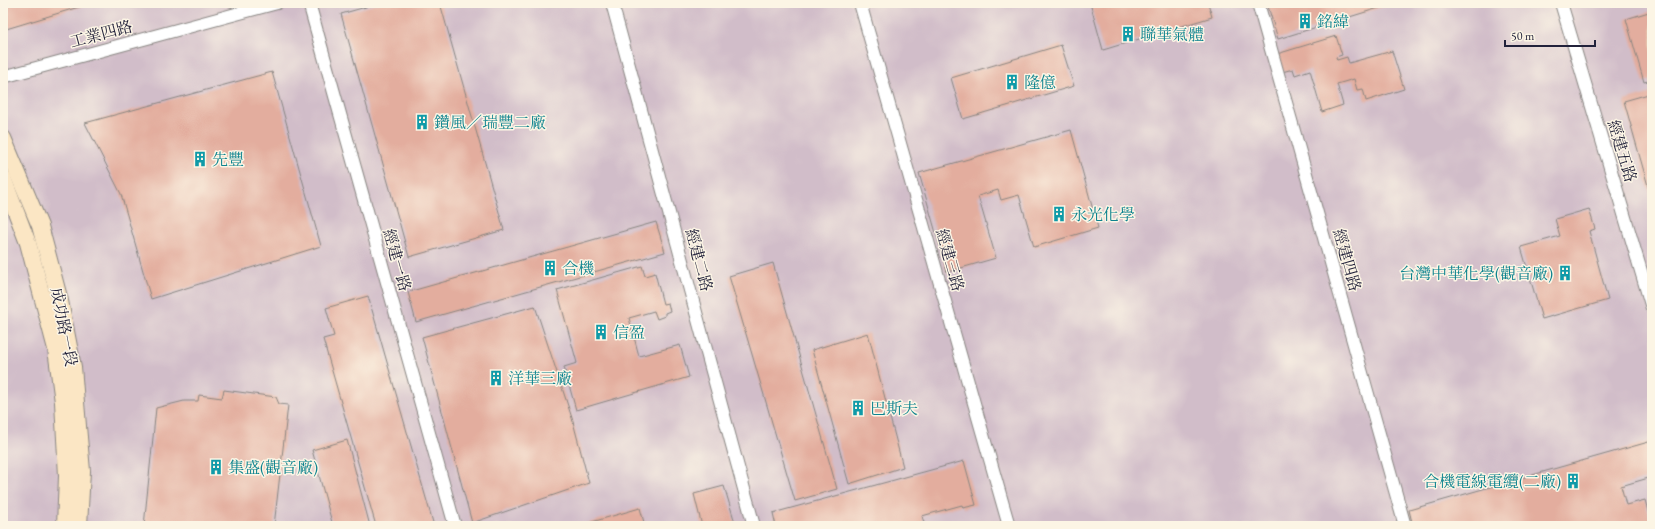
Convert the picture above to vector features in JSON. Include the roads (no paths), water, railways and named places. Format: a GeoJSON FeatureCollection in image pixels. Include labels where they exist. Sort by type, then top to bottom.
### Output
{"type":"FeatureCollection","features":[{"type":"Feature","properties":{"kind":"street","name":"工業四路"},"geometry":{"type":"LineString","coordinates":[[3,77],[277,3]]}},
{"type":"Feature","properties":{"kind":"street","name":"經建一路"},"geometry":{"type":"LineString","coordinates":[[308,3],[455,526]]}},
{"type":"Feature","properties":{"kind":"street","name":"經建二路"},"geometry":{"type":"LineString","coordinates":[[612,3],[754,526]]}},
{"type":"Feature","properties":{"kind":"street","name":"經建三路"},"geometry":{"type":"LineString","coordinates":[[860,3],[1009,526]]}},
{"type":"Feature","properties":{"kind":"street","name":"經建四路"},"geometry":{"type":"LineString","coordinates":[[1258,3],[1405,526]]}},
{"type":"Feature","properties":{"kind":"street","name":"經建五路"},"geometry":{"type":"LineString","coordinates":[[1561,3],[1652,308]]}},
{"type":"Feature","properties":{"kind":"street","name":"成功路一段"},"geometry":{"type":"LineString","coordinates":[[3,138],[40,226],[60,301],[73,367],[82,471],[79,526]]}},
{"type":"Feature","properties":{"kind":"street","name":"成功路一段"},"geometry":{"type":"LineString","coordinates":[[3,178],[28,243],[56,349],[63,402],[67,476],[65,526]]}},
{"type":"Feature","properties":{"kind":"place","name":"銘緯"},"geometry":{"type":"Point","coordinates":[1305,21]}},
{"type":"Feature","properties":{"kind":"place","name":"聯華氣體"},"geometry":{"type":"Point","coordinates":[1128,34]}},
{"type":"Feature","properties":{"kind":"place","name":"隆億"},"geometry":{"type":"Point","coordinates":[1012,82]}},
{"type":"Feature","properties":{"kind":"place","name":"鑽風／瑞豐二廠"},"geometry":{"type":"Point","coordinates":[422,122]}},
{"type":"Feature","properties":{"kind":"place","name":"先豐"},"geometry":{"type":"Point","coordinates":[200,159]}},
{"type":"Feature","properties":{"kind":"place","name":"永光化學"},"geometry":{"type":"Point","coordinates":[1059,214]}},
{"type":"Feature","properties":{"kind":"place","name":"合機"},"geometry":{"type":"Point","coordinates":[550,268]}},
{"type":"Feature","properties":{"kind":"place","name":"台灣中華化學(觀音廠)"},"geometry":{"type":"Point","coordinates":[1565,273]}},
{"type":"Feature","properties":{"kind":"place","name":"信盈"},"geometry":{"type":"Point","coordinates":[601,332]}},
{"type":"Feature","properties":{"kind":"place","name":"洋華三廠"},"geometry":{"type":"Point","coordinates":[496,378]}},
{"type":"Feature","properties":{"kind":"place","name":"巴斯夫"},"geometry":{"type":"Point","coordinates":[858,408]}},
{"type":"Feature","properties":{"kind":"place","name":"集盛(觀音廠)"},"geometry":{"type":"Point","coordinates":[216,467]}},
{"type":"Feature","properties":{"kind":"place","name":"合機電線電纜(二廠)"},"geometry":{"type":"Point","coordinates":[1573,481]}}]}
